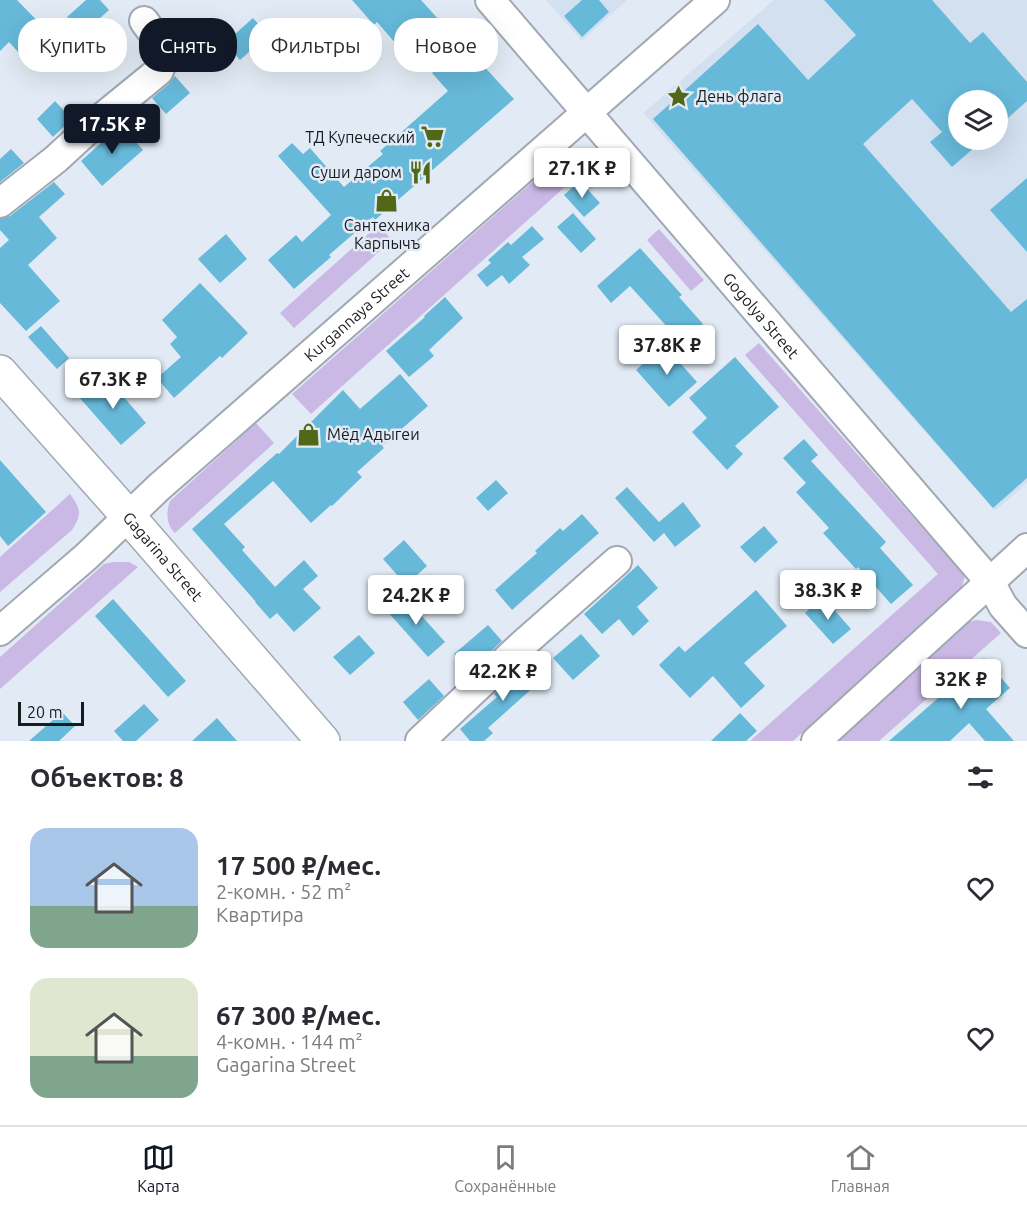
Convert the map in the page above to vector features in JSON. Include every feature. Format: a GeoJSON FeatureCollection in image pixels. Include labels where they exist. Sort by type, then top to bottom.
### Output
{"type":"FeatureCollection","features":[{"type":"Feature","properties":{"kind":"main road","name":"Gagarina Street"},"geometry":{"type":"LineString","coordinates":[[0,372],[323,741]]}},
{"type":"Feature","properties":{"kind":"street","name":"Gogolya Street"},"geometry":{"type":"LineString","coordinates":[[490,0],[990,582],[1003,606],[1027,633]]}},
{"type":"Feature","properties":{"kind":"street","name":"Kurgannaya Street"},"geometry":{"type":"LineString","coordinates":[[0,631],[87,556],[166,480],[715,0]]}},
{"type":"Feature","properties":{"kind":"street"},"geometry":{"type":"LineString","coordinates":[[0,203],[56,159],[94,124],[158,72]]}},
{"type":"Feature","properties":{"kind":"street"},"geometry":{"type":"LineString","coordinates":[[816,741],[1027,548]]}},
{"type":"Feature","properties":{"kind":"street"},"geometry":{"type":"LineString","coordinates":[[420,741],[522,645],[617,561]]}},
{"type":"Feature","properties":{"kind":"shaded area"},"geometry":{"type":"Polygon","coordinates":[[[546,0],[627,0],[582,41],[546,0]]]}},
{"type":"Feature","properties":{"kind":"shaded area"},"geometry":{"type":"Polygon","coordinates":[[[774,0],[1027,0],[1027,483],[995,511],[643,113],[774,0]]]}},
{"type":"Feature","properties":{"kind":"shaded area"},"geometry":{"type":"Polygon","coordinates":[[[578,148],[587,150],[595,160],[311,414],[292,394],[563,155],[578,148]]]}},
{"type":"Feature","properties":{"kind":"shaded area"},"geometry":{"type":"Polygon","coordinates":[[[378,225],[392,240],[294,328],[280,313],[378,225]]]}},
{"type":"Feature","properties":{"kind":"shaded area"},"geometry":{"type":"Polygon","coordinates":[[[659,229],[704,280],[691,291],[647,240],[659,229]]]}},
{"type":"Feature","properties":{"kind":"shaded area"},"geometry":{"type":"Polygon","coordinates":[[[759,343],[965,576],[961,589],[956,594],[793,741],[750,741],[938,574],[745,355],[759,343]]]}},
{"type":"Feature","properties":{"kind":"shaded area"},"geometry":{"type":"Polygon","coordinates":[[[256,423],[274,443],[175,533],[168,518],[170,501],[256,423]]]}},
{"type":"Feature","properties":{"kind":"shaded area"},"geometry":{"type":"Polygon","coordinates":[[[70,494],[79,512],[72,530],[0,592],[0,557],[70,494]]]}},
{"type":"Feature","properties":{"kind":"shaded area"},"geometry":{"type":"Polygon","coordinates":[[[129,562],[138,567],[0,689],[0,657],[104,564],[129,562]]]}},
{"type":"Feature","properties":{"kind":"shaded area"},"geometry":{"type":"Polygon","coordinates":[[[976,620],[991,622],[1001,633],[879,741],[834,741],[966,623],[976,620]]]}},
{"type":"Feature","properties":{"kind":"building"},"geometry":{"type":"Polygon","coordinates":[[[0,0],[17,0],[35,18],[18,18],[18,52],[9,42],[0,51],[0,0]]]}},
{"type":"Feature","properties":{"kind":"building"},"geometry":{"type":"Polygon","coordinates":[[[86,0],[100,0],[109,10],[100,18],[67,17],[86,0]]]}},
{"type":"Feature","properties":{"kind":"building"},"geometry":{"type":"Polygon","coordinates":[[[352,0],[421,0],[437,18],[394,18],[394,42],[382,28],[382,18],[368,18],[352,0]]]}},
{"type":"Feature","properties":{"kind":"building"},"geometry":{"type":"Polygon","coordinates":[[[582,0],[599,0],[609,12],[582,37],[564,16],[582,0]]]}},
{"type":"Feature","properties":{"kind":"building"},"geometry":{"type":"Polygon","coordinates":[[[824,0],[932,0],[970,43],[983,32],[1027,82],[1027,101],[1008,118],[1008,90],[948,90],[948,150],[972,150],[952,167],[930,142],[942,132],[912,99],[863,144],[1011,312],[1027,299],[1027,478],[993,508],[653,119],[758,24],[808,80],[856,35],[824,0]]]}},
{"type":"Feature","properties":{"kind":"building"},"geometry":{"type":"Polygon","coordinates":[[[249,22],[249,52],[240,60],[237,57],[237,32],[249,22]]]}},
{"type":"Feature","properties":{"kind":"building"},"geometry":{"type":"Polygon","coordinates":[[[489,72],[514,99],[375,220],[373,217],[329,255],[331,257],[294,289],[268,260],[296,235],[302,242],[331,215],[278,156],[292,143],[303,154],[310,148],[344,187],[383,154],[380,151],[448,91],[432,73],[489,72]]]}},
{"type":"Feature","properties":{"kind":"building"},"geometry":{"type":"Polygon","coordinates":[[[175,76],[190,93],[166,114],[152,98],[175,76]]]}},
{"type":"Feature","properties":{"kind":"building"},"geometry":{"type":"Polygon","coordinates":[[[55,101],[72,119],[53,137],[37,119],[55,101]]]}},
{"type":"Feature","properties":{"kind":"building"},"geometry":{"type":"Polygon","coordinates":[[[121,125],[143,150],[102,186],[81,161],[121,125]]]}},
{"type":"Feature","properties":{"kind":"building"},"geometry":{"type":"Polygon","coordinates":[[[11,149],[24,163],[0,182],[0,159],[11,149]]]}},
{"type":"Feature","properties":{"kind":"building"},"geometry":{"type":"Polygon","coordinates":[[[1027,178],[1027,252],[990,210],[1027,178]]]}},
{"type":"Feature","properties":{"kind":"building"},"geometry":{"type":"Polygon","coordinates":[[[580,181],[600,203],[584,217],[564,195],[580,181]]]}},
{"type":"Feature","properties":{"kind":"building"},"geometry":{"type":"Polygon","coordinates":[[[54,182],[65,194],[39,217],[57,238],[28,265],[60,301],[26,331],[0,303],[0,248],[9,240],[0,230],[0,219],[10,216],[54,182]]]}},
{"type":"Feature","properties":{"kind":"building"},"geometry":{"type":"Polygon","coordinates":[[[573,213],[596,239],[581,253],[557,227],[573,213]]]}},
{"type":"Feature","properties":{"kind":"building"},"geometry":{"type":"Polygon","coordinates":[[[532,226],[544,239],[522,257],[530,265],[509,284],[502,275],[487,287],[477,275],[491,263],[488,260],[508,242],[511,245],[532,226]]]}},
{"type":"Feature","properties":{"kind":"building"},"geometry":{"type":"Polygon","coordinates":[[[226,234],[247,259],[220,283],[198,259],[226,234]]]}},
{"type":"Feature","properties":{"kind":"building"},"geometry":{"type":"Polygon","coordinates":[[[640,248],[682,295],[679,297],[703,324],[674,350],[663,337],[670,330],[630,286],[611,303],[597,286],[640,248]]]}},
{"type":"Feature","properties":{"kind":"building"},"geometry":{"type":"Polygon","coordinates":[[[200,283],[248,333],[174,398],[157,378],[181,357],[170,344],[177,337],[162,320],[200,283]]]}},
{"type":"Feature","properties":{"kind":"building"},"geometry":{"type":"Polygon","coordinates":[[[445,297],[463,318],[429,350],[434,356],[409,377],[386,351],[445,297]]]}},
{"type":"Feature","properties":{"kind":"building"},"geometry":{"type":"Polygon","coordinates":[[[41,326],[69,358],[57,369],[28,337],[41,326]]]}},
{"type":"Feature","properties":{"kind":"building"},"geometry":{"type":"Polygon","coordinates":[[[664,345],[697,382],[669,407],[636,370],[664,345]]]}},
{"type":"Feature","properties":{"kind":"building"},"geometry":{"type":"Polygon","coordinates":[[[735,357],[779,407],[735,446],[743,454],[727,470],[692,432],[707,418],[689,398],[735,357]]]}},
{"type":"Feature","properties":{"kind":"building"},"geometry":{"type":"Polygon","coordinates":[[[400,374],[428,406],[382,446],[384,448],[357,472],[362,477],[332,506],[311,523],[273,481],[224,524],[245,547],[242,550],[275,587],[304,560],[318,576],[303,589],[321,608],[294,632],[277,613],[270,619],[192,529],[277,453],[279,454],[343,390],[360,409],[400,374]]]}},
{"type":"Feature","properties":{"kind":"building"},"geometry":{"type":"Polygon","coordinates":[[[105,375],[146,423],[121,445],[79,397],[105,375]]]}},
{"type":"Feature","properties":{"kind":"building"},"geometry":{"type":"Polygon","coordinates":[[[804,439],[818,455],[811,461],[886,542],[880,548],[913,585],[891,604],[823,533],[829,528],[796,492],[806,483],[783,458],[804,439]]]}},
{"type":"Feature","properties":{"kind":"building"},"geometry":{"type":"Polygon","coordinates":[[[0,460],[46,512],[8,546],[0,536],[0,460]]]}},
{"type":"Feature","properties":{"kind":"building"},"geometry":{"type":"Polygon","coordinates":[[[496,480],[508,493],[488,511],[476,498],[496,480]]]}},
{"type":"Feature","properties":{"kind":"building"},"geometry":{"type":"Polygon","coordinates":[[[627,487],[659,522],[683,502],[701,526],[675,547],[664,533],[654,542],[615,498],[627,487]]]}},
{"type":"Feature","properties":{"kind":"building"},"geometry":{"type":"Polygon","coordinates":[[[582,514],[599,533],[512,610],[495,590],[537,553],[535,551],[560,528],[563,531],[582,514]]]}},
{"type":"Feature","properties":{"kind":"building"},"geometry":{"type":"Polygon","coordinates":[[[764,526],[778,542],[755,563],[740,547],[764,526]]]}},
{"type":"Feature","properties":{"kind":"building"},"geometry":{"type":"Polygon","coordinates":[[[404,540],[427,566],[406,585],[383,559],[404,540]]]}},
{"type":"Feature","properties":{"kind":"building"},"geometry":{"type":"Polygon","coordinates":[[[638,565],[658,588],[637,607],[649,621],[633,636],[619,619],[602,634],[584,614],[638,565]]]}},
{"type":"Feature","properties":{"kind":"building"},"geometry":{"type":"Polygon","coordinates":[[[756,590],[787,626],[744,663],[765,686],[741,708],[713,676],[690,698],[659,665],[679,646],[685,652],[756,590]]]}},
{"type":"Feature","properties":{"kind":"building"},"geometry":{"type":"Polygon","coordinates":[[[403,595],[445,642],[428,657],[386,610],[403,595]]]}},
{"type":"Feature","properties":{"kind":"building"},"geometry":{"type":"Polygon","coordinates":[[[823,597],[851,629],[833,644],[805,613],[823,597]]]}},
{"type":"Feature","properties":{"kind":"building"},"geometry":{"type":"Polygon","coordinates":[[[113,599],[186,681],[168,697],[95,616],[113,599]]]}},
{"type":"Feature","properties":{"kind":"building"},"geometry":{"type":"Polygon","coordinates":[[[488,625],[502,641],[470,671],[454,654],[488,625]]]}},
{"type":"Feature","properties":{"kind":"building"},"geometry":{"type":"Polygon","coordinates":[[[581,634],[600,656],[573,680],[553,658],[581,634]]]}},
{"type":"Feature","properties":{"kind":"building"},"geometry":{"type":"Polygon","coordinates":[[[359,635],[375,653],[350,675],[333,657],[359,635]]]}},
{"type":"Feature","properties":{"kind":"building"},"geometry":{"type":"Polygon","coordinates":[[[984,658],[1010,688],[986,709],[1014,741],[985,741],[969,723],[950,741],[889,741],[984,658]]]}},
{"type":"Feature","properties":{"kind":"building"},"geometry":{"type":"Polygon","coordinates":[[[531,659],[546,676],[488,728],[493,733],[484,741],[470,741],[460,729],[497,697],[494,694],[531,659]]]}},
{"type":"Feature","properties":{"kind":"building"},"geometry":{"type":"Polygon","coordinates":[[[429,679],[444,696],[418,720],[403,702],[429,679]]]}},
{"type":"Feature","properties":{"kind":"building"},"geometry":{"type":"Polygon","coordinates":[[[144,704],[159,720],[136,741],[123,741],[114,731],[144,704]]]}},
{"type":"Feature","properties":{"kind":"building"},"geometry":{"type":"Polygon","coordinates":[[[62,712],[75,726],[59,741],[29,741],[62,712]]]}},
{"type":"Feature","properties":{"kind":"building"},"geometry":{"type":"Polygon","coordinates":[[[740,713],[757,731],[746,741],[711,741],[740,713]]]}},
{"type":"Feature","properties":{"kind":"building"},"geometry":{"type":"Polygon","coordinates":[[[217,718],[237,741],[192,741],[217,718]]]}},
{"type":"Feature","properties":{"kind":"place","name":"День флага"},"geometry":{"type":"Point","coordinates":[678,96]}},
{"type":"Feature","properties":{"kind":"place","name":"ТД Купеческий"},"geometry":{"type":"Point","coordinates":[433,137]}},
{"type":"Feature","properties":{"kind":"place","name":"Суши даром"},"geometry":{"type":"Point","coordinates":[420,172]}},
{"type":"Feature","properties":{"kind":"place","name":"Сантехника Карпычъ"},"geometry":{"type":"Point","coordinates":[387,200]}},
{"type":"Feature","properties":{"kind":"place","name":"Мёд Адыгеи"},"geometry":{"type":"Point","coordinates":[309,434]}}]}
